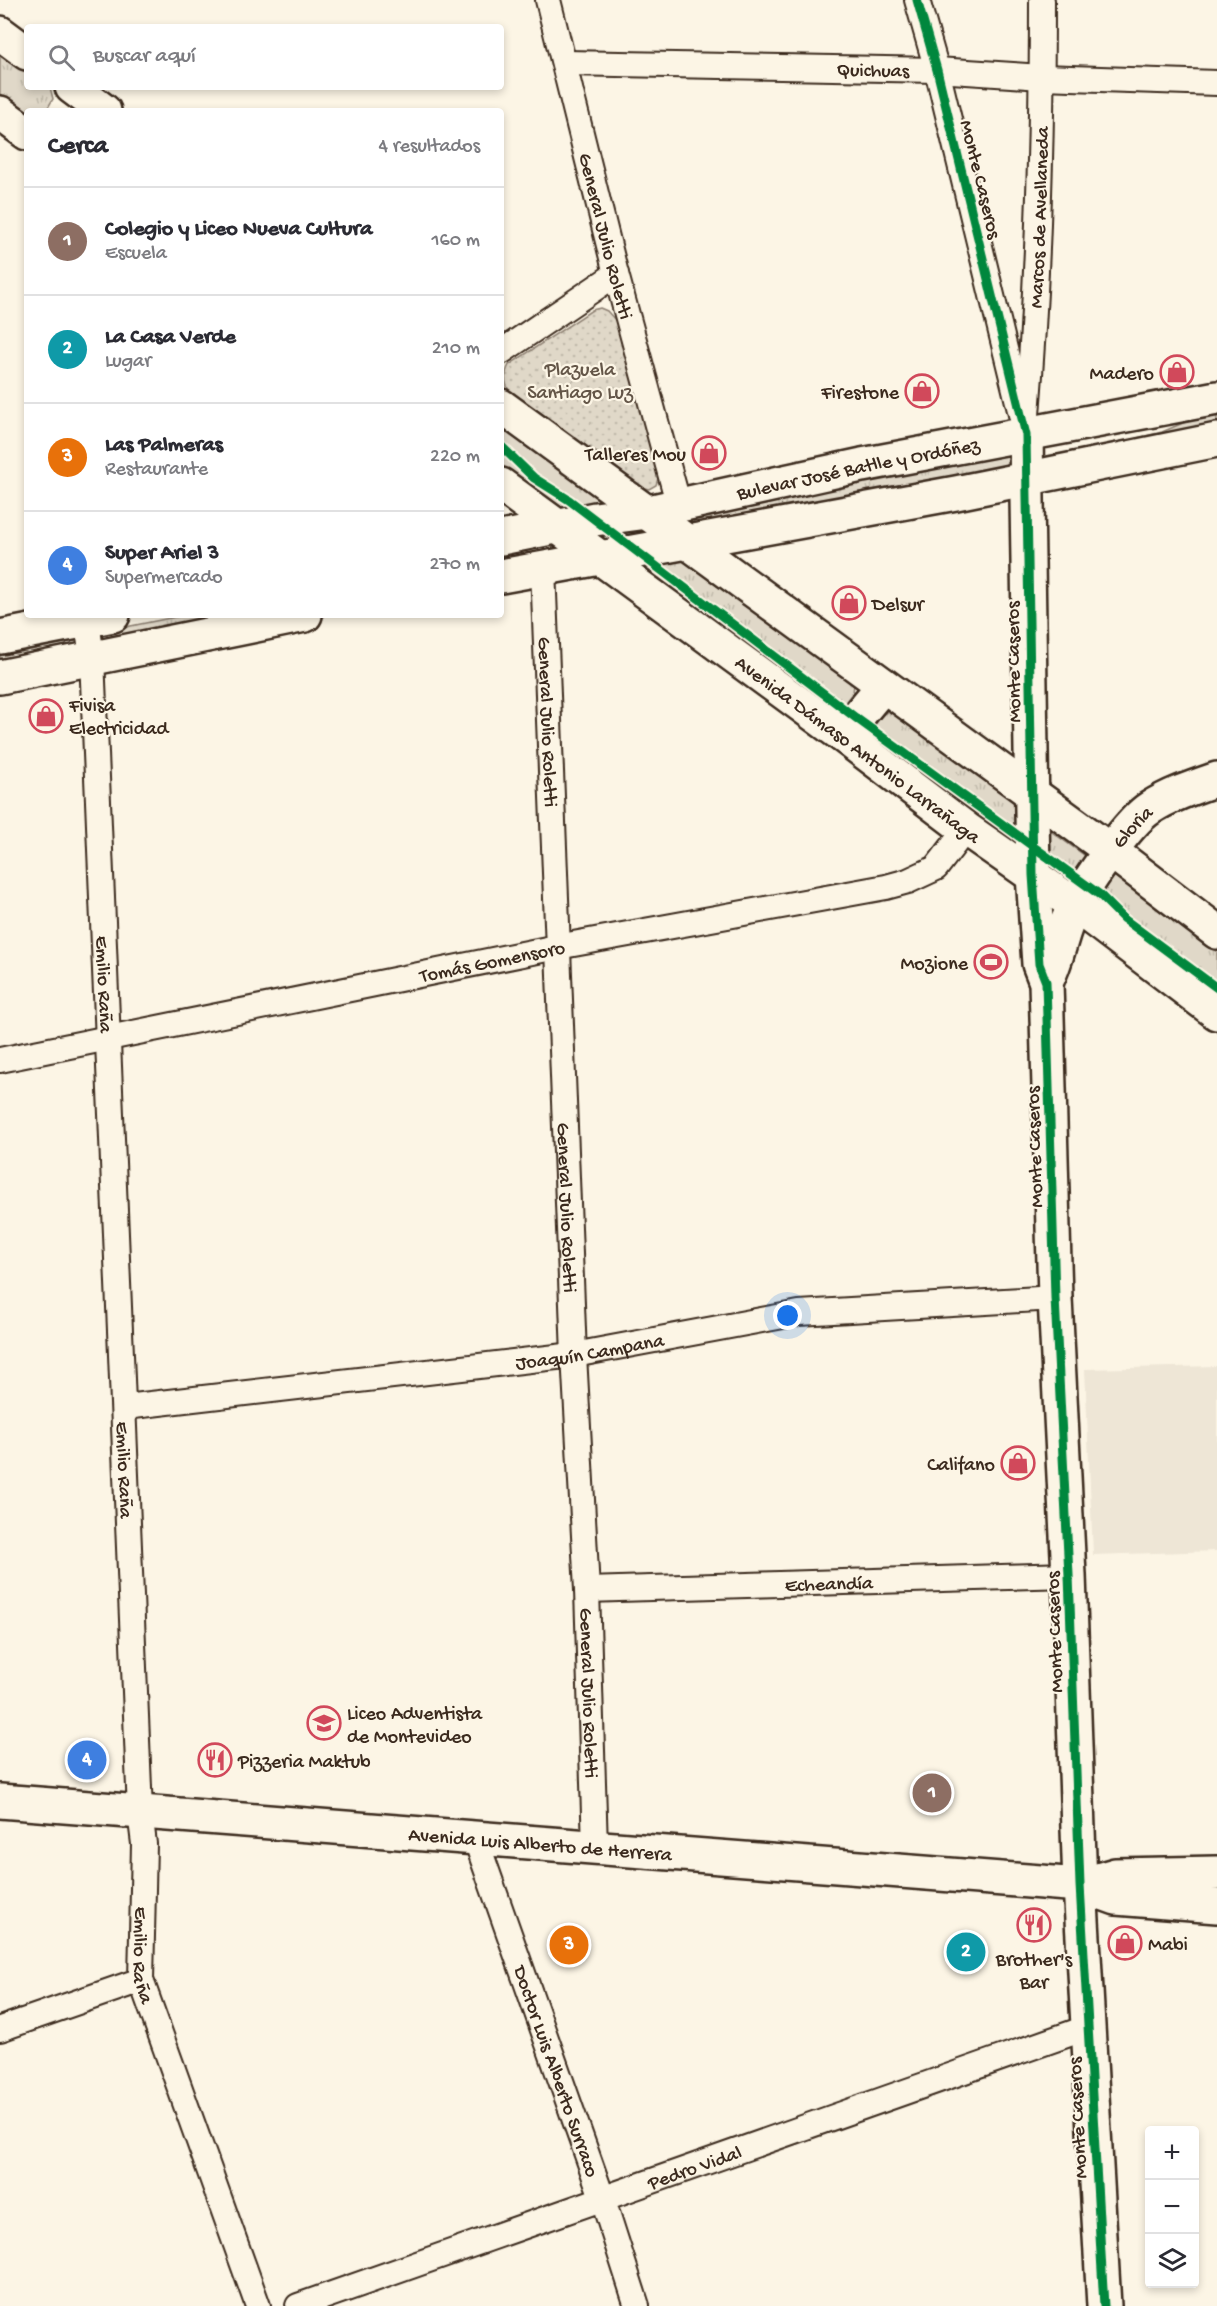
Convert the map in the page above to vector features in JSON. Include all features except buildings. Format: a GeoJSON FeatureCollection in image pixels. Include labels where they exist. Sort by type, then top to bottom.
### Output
{"type":"FeatureCollection","features":[{"type":"Feature","properties":{"kind":"street","name":"General Julio Roletti"},"geometry":{"type":"LineString","coordinates":[[548,0],[616,274],[663,509]]}},
{"type":"Feature","properties":{"kind":"street","name":"Monte Caseros"},"geometry":{"type":"LineString","coordinates":[[917,0],[937,70],[1026,435],[1032,875],[1039,964],[1046,982],[1055,1298],[1069,1575],[1080,1885],[1104,2306]]}},
{"type":"Feature","properties":{"kind":"street","name":"Marcos de Avellaneda"},"geometry":{"type":"LineString","coordinates":[[1026,435],[1035,319],[1042,0]]}},
{"type":"Feature","properties":{"kind":"street"},"geometry":{"type":"LineString","coordinates":[[0,33],[24,51]]}},
{"type":"Feature","properties":{"kind":"street","name":"Quichuas"},"geometry":{"type":"LineString","coordinates":[[565,63],[937,70],[1042,77],[1217,83]]}},
{"type":"Feature","properties":{"kind":"street"},"geometry":{"type":"LineString","coordinates":[[0,113],[24,131]]}},
{"type":"Feature","properties":{"kind":"street"},"geometry":{"type":"LineString","coordinates":[[504,350],[616,274]]}},
{"type":"Feature","properties":{"kind":"street"},"geometry":{"type":"LineString","coordinates":[[1028,478],[1032,464],[1050,451],[1144,433],[1177,419],[1212,399]]}},
{"type":"Feature","properties":{"kind":"street","name":"Bulevar José Batlle y Ordóñez"},"geometry":{"type":"LineString","coordinates":[[504,537],[663,509],[862,465],[1212,399]]}},
{"type":"Feature","properties":{"kind":"street"},"geometry":{"type":"LineString","coordinates":[[504,407],[663,509],[688,542],[1111,851],[1217,932]]}},
{"type":"Feature","properties":{"kind":"street","name":"Bulevar José Batlle y Ordóñez"},"geometry":{"type":"LineString","coordinates":[[504,575],[1028,478],[1217,440]]}},
{"type":"Feature","properties":{"kind":"street","name":"Avenida Dámaso Antonio Larrañaga"},"geometry":{"type":"LineString","coordinates":[[504,487],[842,735],[966,829],[1075,905],[1217,1013]]}},
{"type":"Feature","properties":{"kind":"street","name":"General Julio Roletti"},"geometry":{"type":"LineString","coordinates":[[543,568],[574,1355],[587,1590],[595,1847]]}},
{"type":"Feature","properties":{"kind":"street"},"geometry":{"type":"LineString","coordinates":[[0,637],[90,618]]}},
{"type":"Feature","properties":{"kind":"street","name":"Emilio Raña"},"geometry":{"type":"LineString","coordinates":[[95,618],[92,657],[107,1039],[125,1407],[140,1812],[144,1844],[141,1980],[258,2306]]}},
{"type":"Feature","properties":{"kind":"street"},"geometry":{"type":"LineString","coordinates":[[0,677],[290,618]]}},
{"type":"Feature","properties":{"kind":"street"},"geometry":{"type":"LineString","coordinates":[[842,735],[883,686]]}},
{"type":"Feature","properties":{"kind":"street","name":"Gloria"},"geometry":{"type":"LineString","coordinates":[[1075,905],[1129,827],[1148,809],[1169,797],[1217,779]]}},
{"type":"Feature","properties":{"kind":"street","name":"Tomás Gomensoro"},"geometry":{"type":"LineString","coordinates":[[0,1060],[557,947],[908,881],[936,868],[966,829]]}},
{"type":"Feature","properties":{"kind":"street","name":"Monte Caseros"},"geometry":{"type":"LineString","coordinates":[[1046,982],[1053,969],[1062,937],[1075,905]]}},
{"type":"Feature","properties":{"kind":"street","name":"Joaquín Campana"},"geometry":{"type":"LineString","coordinates":[[125,1407],[574,1355],[799,1313],[1055,1298]]}},
{"type":"Feature","properties":{"kind":"street","name":"Echeandía"},"geometry":{"type":"LineString","coordinates":[[587,1590],[1069,1575]]}},
{"type":"Feature","properties":{"kind":"street","name":"Avenida Luis Alberto de Herrera"},"geometry":{"type":"LineString","coordinates":[[0,1801],[1080,1885],[1116,1899],[1217,1906]]}},
{"type":"Feature","properties":{"kind":"street","name":"Doctor Luis Alberto Surraco"},"geometry":{"type":"LineString","coordinates":[[475,1837],[603,2200],[637,2306]]}},
{"type":"Feature","properties":{"kind":"street","name":"Avenida Luis Alberto de Herrera"},"geometry":{"type":"LineString","coordinates":[[1080,1885],[1115,1875],[1217,1873]]}},
{"type":"Feature","properties":{"kind":"street"},"geometry":{"type":"LineString","coordinates":[[0,2029],[141,1980]]}},
{"type":"Feature","properties":{"kind":"street","name":"Pedro Vidal"},"geometry":{"type":"LineString","coordinates":[[298,2306],[1089,2027]]}},
{"type":"Feature","properties":{"kind":"shaded area"},"geometry":{"type":"Polygon","coordinates":[[[1217,1366],[1217,1551],[1093,1555],[1085,1369],[1217,1366]]]}},
{"type":"Feature","properties":{"kind":"green space"},"geometry":{"type":"Polygon","coordinates":[[[0,48],[24,66],[24,90],[51,90],[53,99],[48,108],[24,108],[24,112],[0,94],[0,48]]]}},
{"type":"Feature","properties":{"kind":"green space","name":"Plazuela Santiago Luz"},"geometry":{"type":"Polygon","coordinates":[[[600,308],[607,311],[617,322],[659,475],[656,485],[649,489],[635,486],[509,391],[506,384],[505,375],[509,365],[592,310],[600,308]]]}},
{"type":"Feature","properties":{"kind":"green space"},"geometry":{"type":"Polygon","coordinates":[[[1217,411],[1217,428],[1071,454],[1162,432],[1217,411]]]}},
{"type":"Feature","properties":{"kind":"green space"},"geometry":{"type":"Polygon","coordinates":[[[504,421],[603,500],[557,507],[504,467],[504,421]]]}},
{"type":"Feature","properties":{"kind":"green space"},"geometry":{"type":"Polygon","coordinates":[[[1011,454],[1014,462],[1008,468],[695,524],[693,520],[699,515],[1011,454]]]}},
{"type":"Feature","properties":{"kind":"green space"},"geometry":{"type":"Polygon","coordinates":[[[685,560],[854,684],[853,692],[840,709],[830,710],[643,569],[685,560]]]}},
{"type":"Feature","properties":{"kind":"green space"},"geometry":{"type":"Polygon","coordinates":[[[170,618],[232,618],[109,641],[106,633],[170,618]]]}},
{"type":"Feature","properties":{"kind":"green space"},"geometry":{"type":"Polygon","coordinates":[[[65,641],[66,649],[0,663],[0,653],[65,641]]]}},
{"type":"Feature","properties":{"kind":"green space"},"geometry":{"type":"Polygon","coordinates":[[[890,710],[1016,802],[1016,846],[870,737],[877,721],[890,710]]]}},
{"type":"Feature","properties":{"kind":"green space"},"geometry":{"type":"Polygon","coordinates":[[[1049,830],[1084,855],[1087,860],[1076,886],[1048,869],[1049,830]]]}},
{"type":"Feature","properties":{"kind":"green space"},"geometry":{"type":"Polygon","coordinates":[[[1113,875],[1217,952],[1217,995],[1096,908],[1095,899],[1113,875]]]}},
{"type":"Feature","properties":{"kind":"cycle path"},"geometry":{"type":"LineString","coordinates":[[917,0],[937,70],[1026,435],[1033,875],[1039,964],[1046,982],[1055,1298],[1069,1575],[1080,1885],[1104,2306]]}},
{"type":"Feature","properties":{"kind":"cycle path"},"geometry":{"type":"LineString","coordinates":[[504,449],[534,478],[569,500],[856,718],[1100,895],[1124,919],[1217,988]]}},
{"type":"Feature","properties":{"kind":"place","name":"Madero"},"geometry":{"type":"Point","coordinates":[1177,372]}},
{"type":"Feature","properties":{"kind":"place","name":"Firestone"},"geometry":{"type":"Point","coordinates":[922,391]}},
{"type":"Feature","properties":{"kind":"place","name":"Talleres Mou"},"geometry":{"type":"Point","coordinates":[709,453]}},
{"type":"Feature","properties":{"kind":"place","name":"Delsur"},"geometry":{"type":"Point","coordinates":[849,603]}},
{"type":"Feature","properties":{"kind":"place","name":"Fivisa Electricidad"},"geometry":{"type":"Point","coordinates":[46,716]}},
{"type":"Feature","properties":{"kind":"place","name":"Mozione"},"geometry":{"type":"Point","coordinates":[991,962]}},
{"type":"Feature","properties":{"kind":"place","name":"Califano"},"geometry":{"type":"Point","coordinates":[1018,1463]}},
{"type":"Feature","properties":{"kind":"place","name":"Liceo Adventista de Montevideo"},"geometry":{"type":"Point","coordinates":[324,1723]}},
{"type":"Feature","properties":{"kind":"place","name":"Super Ariel 3"},"geometry":{"type":"Point","coordinates":[87,1760]}},
{"type":"Feature","properties":{"kind":"place","name":"Pizzeria Maktub"},"geometry":{"type":"Point","coordinates":[215,1760]}},
{"type":"Feature","properties":{"kind":"place","name":"Colegio y Liceo Nueva Cultura"},"geometry":{"type":"Point","coordinates":[932,1793]}},
{"type":"Feature","properties":{"kind":"place","name":"Brother's Bar"},"geometry":{"type":"Point","coordinates":[1034,1925]}},
{"type":"Feature","properties":{"kind":"place","name":"Mabi"},"geometry":{"type":"Point","coordinates":[1125,1943]}},
{"type":"Feature","properties":{"kind":"place","name":"Las Palmeras"},"geometry":{"type":"Point","coordinates":[569,1945]}},
{"type":"Feature","properties":{"kind":"place","name":"La Casa Verde"},"geometry":{"type":"Point","coordinates":[966,1952]}}]}
